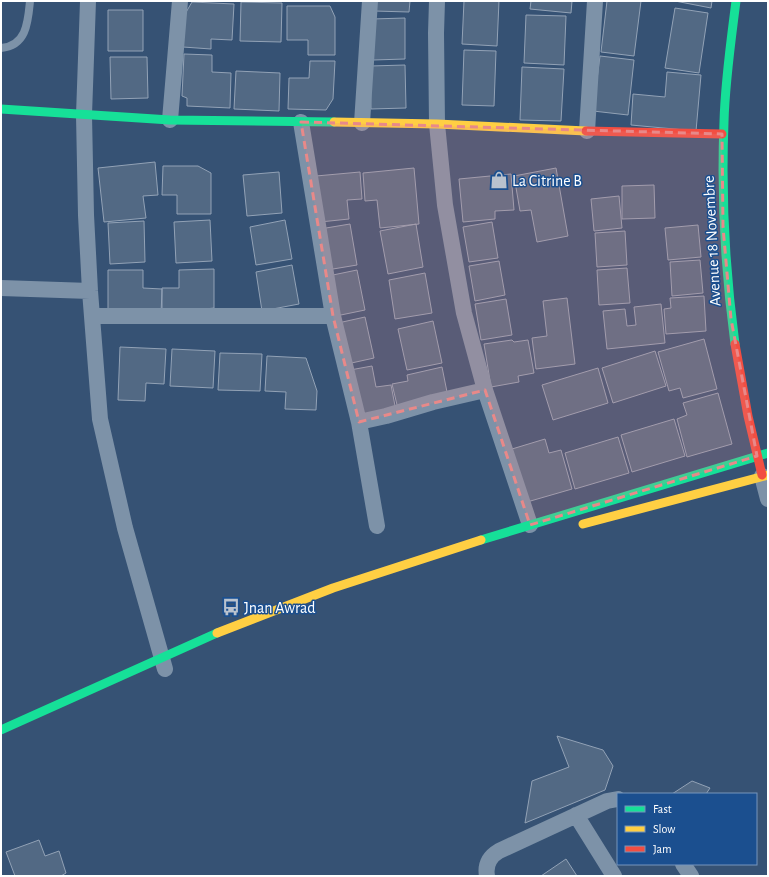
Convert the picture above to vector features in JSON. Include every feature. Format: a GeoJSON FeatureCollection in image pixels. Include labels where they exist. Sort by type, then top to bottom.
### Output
{"type":"FeatureCollection","features":[{"type":"Feature","properties":{"kind":"street"},"geometry":{"type":"LineString","coordinates":[[88,1],[84,115],[86,215],[90,291],[100,419],[125,528],[165,666]]}},
{"type":"Feature","properties":{"kind":"street"},"geometry":{"type":"LineString","coordinates":[[170,120],[180,1]]}},
{"type":"Feature","properties":{"kind":"street"},"geometry":{"type":"LineString","coordinates":[[362,123],[370,1]]}},
{"type":"Feature","properties":{"kind":"street"},"geometry":{"type":"LineString","coordinates":[[437,1],[436,124],[445,205],[464,313],[485,390],[530,525]]}},
{"type":"Feature","properties":{"kind":"street"},"geometry":{"type":"LineString","coordinates":[[587,131],[595,1]]}},
{"type":"Feature","properties":{"kind":"street","name":"Avenue 18 Novembre"},"geometry":{"type":"LineString","coordinates":[[736,1],[728,59],[722,134],[723,227],[731,320],[738,365],[757,456],[765,476]]}},
{"type":"Feature","properties":{"kind":"street"},"geometry":{"type":"LineString","coordinates":[[1,109],[170,120],[436,124],[587,131],[722,134]]}},
{"type":"Feature","properties":{"kind":"street"},"geometry":{"type":"LineString","coordinates":[[301,122],[333,316],[358,422],[377,526]]}},
{"type":"Feature","properties":{"kind":"street"},"geometry":{"type":"LineString","coordinates":[[1,288],[90,291]]}},
{"type":"Feature","properties":{"kind":"street"},"geometry":{"type":"LineString","coordinates":[[92,316],[333,316]]}},
{"type":"Feature","properties":{"kind":"street"},"geometry":{"type":"LineString","coordinates":[[358,422],[485,390]]}},
{"type":"Feature","properties":{"kind":"street"},"geometry":{"type":"LineString","coordinates":[[1,730],[165,666],[258,616],[333,588],[452,548],[768,453]]}},
{"type":"Feature","properties":{"kind":"street"},"geometry":{"type":"LineString","coordinates":[[572,527],[765,476],[768,499]]}},
{"type":"Feature","properties":{"kind":"street"},"geometry":{"type":"LineString","coordinates":[[487,876],[487,865],[493,854],[607,801],[617,799]]}},
{"type":"Feature","properties":{"kind":"street"},"geometry":{"type":"LineString","coordinates":[[576,815],[614,876]]}},
{"type":"Feature","properties":{"kind":"street"},"geometry":{"type":"LineString","coordinates":[[684,865],[691,876]]}},
{"type":"Feature","properties":{"kind":"lane"},"geometry":{"type":"LineString","coordinates":[[1,48],[11,46],[16,43],[25,32],[30,1]]}},
{"type":"Feature","properties":{"kind":"highlighted area"},"geometry":{"type":"Polygon","coordinates":[[[301,122],[722,134],[723,227],[731,319],[757,456],[530,525],[485,390],[359,422],[333,316],[301,122]]]}},
{"type":"Feature","properties":{"kind":"building"},"geometry":{"type":"Polygon","coordinates":[[[375,1],[410,1],[409,12],[374,11],[375,1]]]}},
{"type":"Feature","properties":{"kind":"building"},"geometry":{"type":"Polygon","coordinates":[[[464,1],[499,1],[497,46],[462,44],[464,1]]]}},
{"type":"Feature","properties":{"kind":"building"},"geometry":{"type":"Polygon","coordinates":[[[531,1],[572,1],[571,13],[530,9],[531,1]]]}},
{"type":"Feature","properties":{"kind":"building"},"geometry":{"type":"Polygon","coordinates":[[[607,1],[641,1],[634,56],[601,52],[607,1]]]}},
{"type":"Feature","properties":{"kind":"building"},"geometry":{"type":"Polygon","coordinates":[[[675,1],[712,1],[711,8],[675,1]]]}},
{"type":"Feature","properties":{"kind":"building"},"geometry":{"type":"Polygon","coordinates":[[[192,2],[234,4],[232,40],[211,39],[211,49],[183,47],[185,14],[192,2]]]}},
{"type":"Feature","properties":{"kind":"building"},"geometry":{"type":"Polygon","coordinates":[[[241,2],[282,3],[281,42],[240,41],[241,2]]]}},
{"type":"Feature","properties":{"kind":"building"},"geometry":{"type":"Polygon","coordinates":[[[287,6],[330,6],[335,17],[335,55],[308,55],[308,40],[287,40],[287,6]]]}},
{"type":"Feature","properties":{"kind":"building"},"geometry":{"type":"Polygon","coordinates":[[[675,8],[708,13],[699,73],[665,68],[675,8]]]}},
{"type":"Feature","properties":{"kind":"building"},"geometry":{"type":"Polygon","coordinates":[[[108,10],[143,10],[143,51],[108,51],[108,10]]]}},
{"type":"Feature","properties":{"kind":"building"},"geometry":{"type":"Polygon","coordinates":[[[526,15],[566,16],[564,65],[524,63],[526,15]]]}},
{"type":"Feature","properties":{"kind":"building"},"geometry":{"type":"Polygon","coordinates":[[[405,18],[405,59],[373,60],[372,19],[405,18]]]}},
{"type":"Feature","properties":{"kind":"building"},"geometry":{"type":"Polygon","coordinates":[[[464,50],[496,51],[494,106],[462,105],[464,50]]]}},
{"type":"Feature","properties":{"kind":"building"},"geometry":{"type":"Polygon","coordinates":[[[184,54],[212,55],[212,72],[231,73],[230,108],[187,106],[187,98],[182,96],[184,54]]]}},
{"type":"Feature","properties":{"kind":"building"},"geometry":{"type":"Polygon","coordinates":[[[600,56],[634,60],[628,115],[593,111],[600,56]]]}},
{"type":"Feature","properties":{"kind":"building"},"geometry":{"type":"Polygon","coordinates":[[[110,57],[147,57],[148,98],[111,99],[110,57]]]}},
{"type":"Feature","properties":{"kind":"building"},"geometry":{"type":"Polygon","coordinates":[[[310,61],[335,61],[333,99],[326,110],[288,109],[289,78],[309,78],[310,61]]]}},
{"type":"Feature","properties":{"kind":"building"},"geometry":{"type":"Polygon","coordinates":[[[405,65],[406,108],[371,109],[370,66],[405,65]]]}},
{"type":"Feature","properties":{"kind":"building"},"geometry":{"type":"Polygon","coordinates":[[[522,67],[564,69],[561,121],[520,120],[522,67]]]}},
{"type":"Feature","properties":{"kind":"building"},"geometry":{"type":"Polygon","coordinates":[[[236,71],[280,73],[279,111],[234,109],[236,71]]]}},
{"type":"Feature","properties":{"kind":"building"},"geometry":{"type":"Polygon","coordinates":[[[667,72],[701,75],[696,131],[631,125],[633,94],[665,97],[667,72]]]}},
{"type":"Feature","properties":{"kind":"building"},"geometry":{"type":"Polygon","coordinates":[[[155,162],[158,195],[143,196],[146,218],[104,222],[98,168],[155,162]]]}},
{"type":"Feature","properties":{"kind":"building"},"geometry":{"type":"Polygon","coordinates":[[[163,166],[198,166],[211,173],[211,214],[177,214],[177,195],[162,195],[163,166]]]}},
{"type":"Feature","properties":{"kind":"building"},"geometry":{"type":"Polygon","coordinates":[[[414,168],[419,224],[380,228],[377,200],[365,201],[363,173],[414,168]]]}},
{"type":"Feature","properties":{"kind":"building"},"geometry":{"type":"Polygon","coordinates":[[[556,168],[568,236],[537,242],[531,210],[520,211],[514,176],[556,168]]]}},
{"type":"Feature","properties":{"kind":"building"},"geometry":{"type":"Polygon","coordinates":[[[279,172],[282,213],[247,216],[243,175],[279,172]]]}},
{"type":"Feature","properties":{"kind":"building"},"geometry":{"type":"Polygon","coordinates":[[[360,172],[362,199],[347,200],[349,219],[320,222],[316,176],[360,172]]]}},
{"type":"Feature","properties":{"kind":"building"},"geometry":{"type":"Polygon","coordinates":[[[511,174],[514,210],[495,211],[495,219],[463,222],[459,179],[511,174]]]}},
{"type":"Feature","properties":{"kind":"building"},"geometry":{"type":"Polygon","coordinates":[[[654,185],[655,218],[622,219],[622,186],[654,185]]]}},
{"type":"Feature","properties":{"kind":"building"},"geometry":{"type":"Polygon","coordinates":[[[619,196],[622,228],[594,231],[591,199],[619,196]]]}},
{"type":"Feature","properties":{"kind":"building"},"geometry":{"type":"Polygon","coordinates":[[[210,220],[212,261],[176,263],[174,222],[210,220]]]}},
{"type":"Feature","properties":{"kind":"building"},"geometry":{"type":"Polygon","coordinates":[[[285,220],[292,259],[256,265],[250,227],[285,220]]]}},
{"type":"Feature","properties":{"kind":"building"},"geometry":{"type":"Polygon","coordinates":[[[144,221],[145,262],[110,264],[108,223],[144,221]]]}},
{"type":"Feature","properties":{"kind":"building"},"geometry":{"type":"Polygon","coordinates":[[[492,222],[498,258],[469,262],[463,227],[492,222]]]}},
{"type":"Feature","properties":{"kind":"building"},"geometry":{"type":"Polygon","coordinates":[[[350,224],[357,265],[327,270],[320,229],[350,224]]]}},
{"type":"Feature","properties":{"kind":"building"},"geometry":{"type":"Polygon","coordinates":[[[416,224],[423,267],[388,274],[380,231],[416,224]]]}},
{"type":"Feature","properties":{"kind":"building"},"geometry":{"type":"Polygon","coordinates":[[[698,225],[701,257],[668,260],[665,228],[698,225]]]}},
{"type":"Feature","properties":{"kind":"building"},"geometry":{"type":"Polygon","coordinates":[[[625,231],[627,265],[597,267],[595,233],[625,231]]]}},
{"type":"Feature","properties":{"kind":"building"},"geometry":{"type":"Polygon","coordinates":[[[700,260],[703,293],[672,296],[670,262],[700,260]]]}},
{"type":"Feature","properties":{"kind":"building"},"geometry":{"type":"Polygon","coordinates":[[[499,261],[505,295],[475,301],[469,266],[499,261]]]}},
{"type":"Feature","properties":{"kind":"building"},"geometry":{"type":"Polygon","coordinates":[[[292,265],[299,304],[262,311],[256,272],[292,265]]]}},
{"type":"Feature","properties":{"kind":"building"},"geometry":{"type":"Polygon","coordinates":[[[627,268],[630,303],[599,305],[597,270],[627,268]]]}},
{"type":"Feature","properties":{"kind":"building"},"geometry":{"type":"Polygon","coordinates":[[[214,269],[214,308],[162,314],[162,288],[179,288],[179,270],[214,269]]]}},
{"type":"Feature","properties":{"kind":"building"},"geometry":{"type":"Polygon","coordinates":[[[108,270],[143,270],[143,288],[162,289],[161,315],[108,314],[108,270]]]}},
{"type":"Feature","properties":{"kind":"building"},"geometry":{"type":"Polygon","coordinates":[[[357,270],[365,310],[336,316],[328,276],[357,270]]]}},
{"type":"Feature","properties":{"kind":"building"},"geometry":{"type":"Polygon","coordinates":[[[425,273],[432,313],[395,319],[389,280],[425,273]]]}},
{"type":"Feature","properties":{"kind":"building"},"geometry":{"type":"Polygon","coordinates":[[[704,296],[706,331],[666,334],[664,309],[671,308],[670,298],[704,296]]]}},
{"type":"Feature","properties":{"kind":"building"},"geometry":{"type":"Polygon","coordinates":[[[567,298],[575,364],[536,369],[532,338],[547,336],[543,301],[567,298]]]}},
{"type":"Feature","properties":{"kind":"building"},"geometry":{"type":"Polygon","coordinates":[[[506,299],[512,335],[481,340],[475,304],[506,299]]]}},
{"type":"Feature","properties":{"kind":"building"},"geometry":{"type":"Polygon","coordinates":[[[661,304],[665,343],[607,349],[603,311],[625,309],[627,326],[636,325],[634,307],[661,304]]]}},
{"type":"Feature","properties":{"kind":"building"},"geometry":{"type":"Polygon","coordinates":[[[365,317],[374,358],[347,364],[338,323],[365,317]]]}},
{"type":"Feature","properties":{"kind":"building"},"geometry":{"type":"Polygon","coordinates":[[[433,321],[442,363],[407,370],[398,329],[433,321]]]}},
{"type":"Feature","properties":{"kind":"building"},"geometry":{"type":"Polygon","coordinates":[[[704,339],[717,389],[683,398],[680,388],[669,391],[658,352],[704,339]]]}},
{"type":"Feature","properties":{"kind":"building"},"geometry":{"type":"Polygon","coordinates":[[[512,340],[514,342],[528,340],[534,373],[518,376],[519,382],[491,387],[484,344],[512,340]]]}},
{"type":"Feature","properties":{"kind":"building"},"geometry":{"type":"Polygon","coordinates":[[[120,347],[166,349],[164,384],[146,383],[145,401],[118,400],[120,347]]]}},
{"type":"Feature","properties":{"kind":"building"},"geometry":{"type":"Polygon","coordinates":[[[172,349],[215,351],[213,388],[170,386],[172,349]]]}},
{"type":"Feature","properties":{"kind":"building"},"geometry":{"type":"Polygon","coordinates":[[[655,351],[666,386],[613,403],[602,368],[655,351]]]}},
{"type":"Feature","properties":{"kind":"building"},"geometry":{"type":"Polygon","coordinates":[[[220,353],[262,354],[260,391],[218,390],[220,353]]]}},
{"type":"Feature","properties":{"kind":"building"},"geometry":{"type":"Polygon","coordinates":[[[267,356],[306,358],[317,391],[316,410],[285,409],[286,392],[265,391],[267,356]]]}},
{"type":"Feature","properties":{"kind":"building"},"geometry":{"type":"Polygon","coordinates":[[[372,366],[376,387],[391,385],[396,411],[357,418],[350,370],[372,366]]]}},
{"type":"Feature","properties":{"kind":"building"},"geometry":{"type":"Polygon","coordinates":[[[442,367],[448,397],[398,409],[392,384],[408,381],[407,375],[442,367]]]}},
{"type":"Feature","properties":{"kind":"building"},"geometry":{"type":"Polygon","coordinates":[[[598,368],[608,403],[553,420],[542,385],[598,368]]]}},
{"type":"Feature","properties":{"kind":"building"},"geometry":{"type":"Polygon","coordinates":[[[718,393],[732,444],[687,457],[677,419],[687,415],[683,403],[718,393]]]}},
{"type":"Feature","properties":{"kind":"building"},"geometry":{"type":"Polygon","coordinates":[[[674,419],[685,456],[632,472],[621,435],[674,419]]]}},
{"type":"Feature","properties":{"kind":"building"},"geometry":{"type":"Polygon","coordinates":[[[618,437],[629,473],[575,489],[565,453],[618,437]]]}},
{"type":"Feature","properties":{"kind":"building"},"geometry":{"type":"Polygon","coordinates":[[[545,439],[549,453],[561,450],[572,489],[527,502],[512,449],[545,439]]]}},
{"type":"Feature","properties":{"kind":"building"},"geometry":{"type":"Polygon","coordinates":[[[557,736],[603,750],[613,766],[605,790],[525,823],[532,781],[569,767],[557,736]]]}},
{"type":"Feature","properties":{"kind":"building"},"geometry":{"type":"Polygon","coordinates":[[[692,781],[710,788],[707,793],[674,793],[692,781]]]}},
{"type":"Feature","properties":{"kind":"building"},"geometry":{"type":"Polygon","coordinates":[[[39,840],[45,856],[59,851],[66,873],[61,876],[15,876],[6,852],[39,840]]]}},
{"type":"Feature","properties":{"kind":"building"},"geometry":{"type":"Polygon","coordinates":[[[566,859],[577,876],[541,876],[566,859]]]}},
{"type":"Feature","properties":{"kind":"traffic: fast"},"geometry":{"type":"LineString","coordinates":[[735,344],[726,261],[723,150],[728,62],[736,1]]}},
{"type":"Feature","properties":{"kind":"traffic: fast"},"geometry":{"type":"LineString","coordinates":[[1,109],[170,120],[334,122]]}},
{"type":"Feature","properties":{"kind":"traffic: fast"},"geometry":{"type":"LineString","coordinates":[[481,540],[768,453]]}},
{"type":"Feature","properties":{"kind":"traffic: fast"},"geometry":{"type":"LineString","coordinates":[[1,730],[217,633]]}},
{"type":"Feature","properties":{"kind":"traffic: slow"},"geometry":{"type":"LineString","coordinates":[[334,122],[437,124],[586,131]]}},
{"type":"Feature","properties":{"kind":"traffic: slow"},"geometry":{"type":"LineString","coordinates":[[583,524],[768,475]]}},
{"type":"Feature","properties":{"kind":"traffic: slow"},"geometry":{"type":"LineString","coordinates":[[217,633],[333,588],[481,540]]}},
{"type":"Feature","properties":{"kind":"traffic: jam"},"geometry":{"type":"LineString","coordinates":[[586,131],[722,134]]}},
{"type":"Feature","properties":{"kind":"traffic: jam"},"geometry":{"type":"LineString","coordinates":[[735,344],[748,416],[762,475]]}},
{"type":"Feature","properties":{"kind":"place","name":"La Citrine B"},"geometry":{"type":"Point","coordinates":[499,180]}},
{"type":"Feature","properties":{"kind":"place","name":"Jnan Awrad"},"geometry":{"type":"Point","coordinates":[231,607]}}]}
